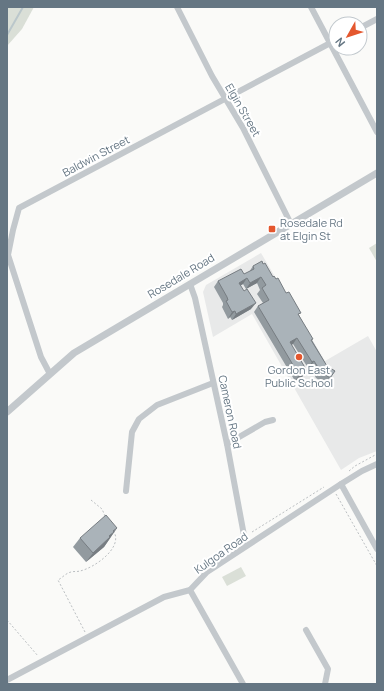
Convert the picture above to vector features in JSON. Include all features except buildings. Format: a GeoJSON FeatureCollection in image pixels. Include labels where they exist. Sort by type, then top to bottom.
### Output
{"type":"FeatureCollection","features":[{"type":"Feature","properties":{"kind":"street","name":"Elgin Street"},"geometry":{"type":"LineString","coordinates":[[177,7],[212,76],[243,128],[291,224]]}},
{"type":"Feature","properties":{"kind":"street"},"geometry":{"type":"LineString","coordinates":[[311,7],[328,39]]}},
{"type":"Feature","properties":{"kind":"street"},"geometry":{"type":"LineString","coordinates":[[368,24],[377,19]]}},
{"type":"Feature","properties":{"kind":"street","name":"Baldwin Street"},"geometry":{"type":"LineString","coordinates":[[50,374],[41,357],[8,255],[19,208],[328,44]]}},
{"type":"Feature","properties":{"kind":"street"},"geometry":{"type":"LineString","coordinates":[[337,56],[377,132]]}},
{"type":"Feature","properties":{"kind":"street","name":"Rosedale Road"},"geometry":{"type":"LineString","coordinates":[[7,412],[78,350],[377,173]]}},
{"type":"Feature","properties":{"kind":"street","name":"Cameron Road"},"geometry":{"type":"LineString","coordinates":[[190,284],[195,298],[227,444],[246,546]]}},
{"type":"Feature","properties":{"kind":"street"},"geometry":{"type":"LineString","coordinates":[[126,491],[132,432],[139,419],[157,405],[213,383]]}},
{"type":"Feature","properties":{"kind":"street"},"geometry":{"type":"LineString","coordinates":[[227,444],[265,422],[273,420]]}},
{"type":"Feature","properties":{"kind":"street","name":"Kulgoa Road"},"geometry":{"type":"LineString","coordinates":[[7,679],[164,597],[190,590],[207,572],[341,484],[377,464]]}},
{"type":"Feature","properties":{"kind":"street"},"geometry":{"type":"LineString","coordinates":[[341,484],[377,549]]}},
{"type":"Feature","properties":{"kind":"street"},"geometry":{"type":"LineString","coordinates":[[190,590],[243,684]]}},
{"type":"Feature","properties":{"kind":"street"},"geometry":{"type":"LineString","coordinates":[[306,630],[328,669],[325,684]]}},
{"type":"Feature","properties":{"kind":"path"},"geometry":{"type":"LineString","coordinates":[[348,472],[355,466],[377,454]]}},
{"type":"Feature","properties":{"kind":"path"},"geometry":{"type":"LineString","coordinates":[[252,532],[324,487]]}},
{"type":"Feature","properties":{"kind":"path"},"geometry":{"type":"LineString","coordinates":[[336,492],[377,566]]}},
{"type":"Feature","properties":{"kind":"path"},"geometry":{"type":"LineString","coordinates":[[91,500],[102,509],[105,516]]}},
{"type":"Feature","properties":{"kind":"path"},"geometry":{"type":"LineString","coordinates":[[88,638],[58,580],[71,572],[81,571],[104,558],[115,545],[116,537],[113,530]]}},
{"type":"Feature","properties":{"kind":"path"},"geometry":{"type":"LineString","coordinates":[[7,620],[43,661]]}},
{"type":"Feature","properties":{"kind":"shaded area"},"geometry":{"type":"Polygon","coordinates":[[[7,7],[34,7],[22,29],[7,46],[7,7]]]}},
{"type":"Feature","properties":{"kind":"shaded area"},"geometry":{"type":"Polygon","coordinates":[[[377,243],[377,262],[369,248],[377,243]]]}},
{"type":"Feature","properties":{"kind":"shaded area","name":"Gordon East Public School"},"geometry":{"type":"Polygon","coordinates":[[[261,253],[325,361],[368,336],[377,352],[377,451],[359,458],[341,470],[252,314],[213,337],[203,292],[206,285],[261,253]]]}},
{"type":"Feature","properties":{"kind":"shaded area"},"geometry":{"type":"Polygon","coordinates":[[[241,567],[246,576],[227,586],[222,577],[241,567]]]}},
{"type":"Feature","properties":{"kind":"waterway"},"geometry":{"type":"LineString","coordinates":[[7,35],[23,7]]}},
{"type":"Feature","properties":{"kind":"place","name":"Rosedale Rd at Elgin St"},"geometry":{"type":"Point","coordinates":[272,229]}},
{"type":"Feature","properties":{"kind":"place","name":"Gordon East Public School"},"geometry":{"type":"Point","coordinates":[299,357]}}]}
